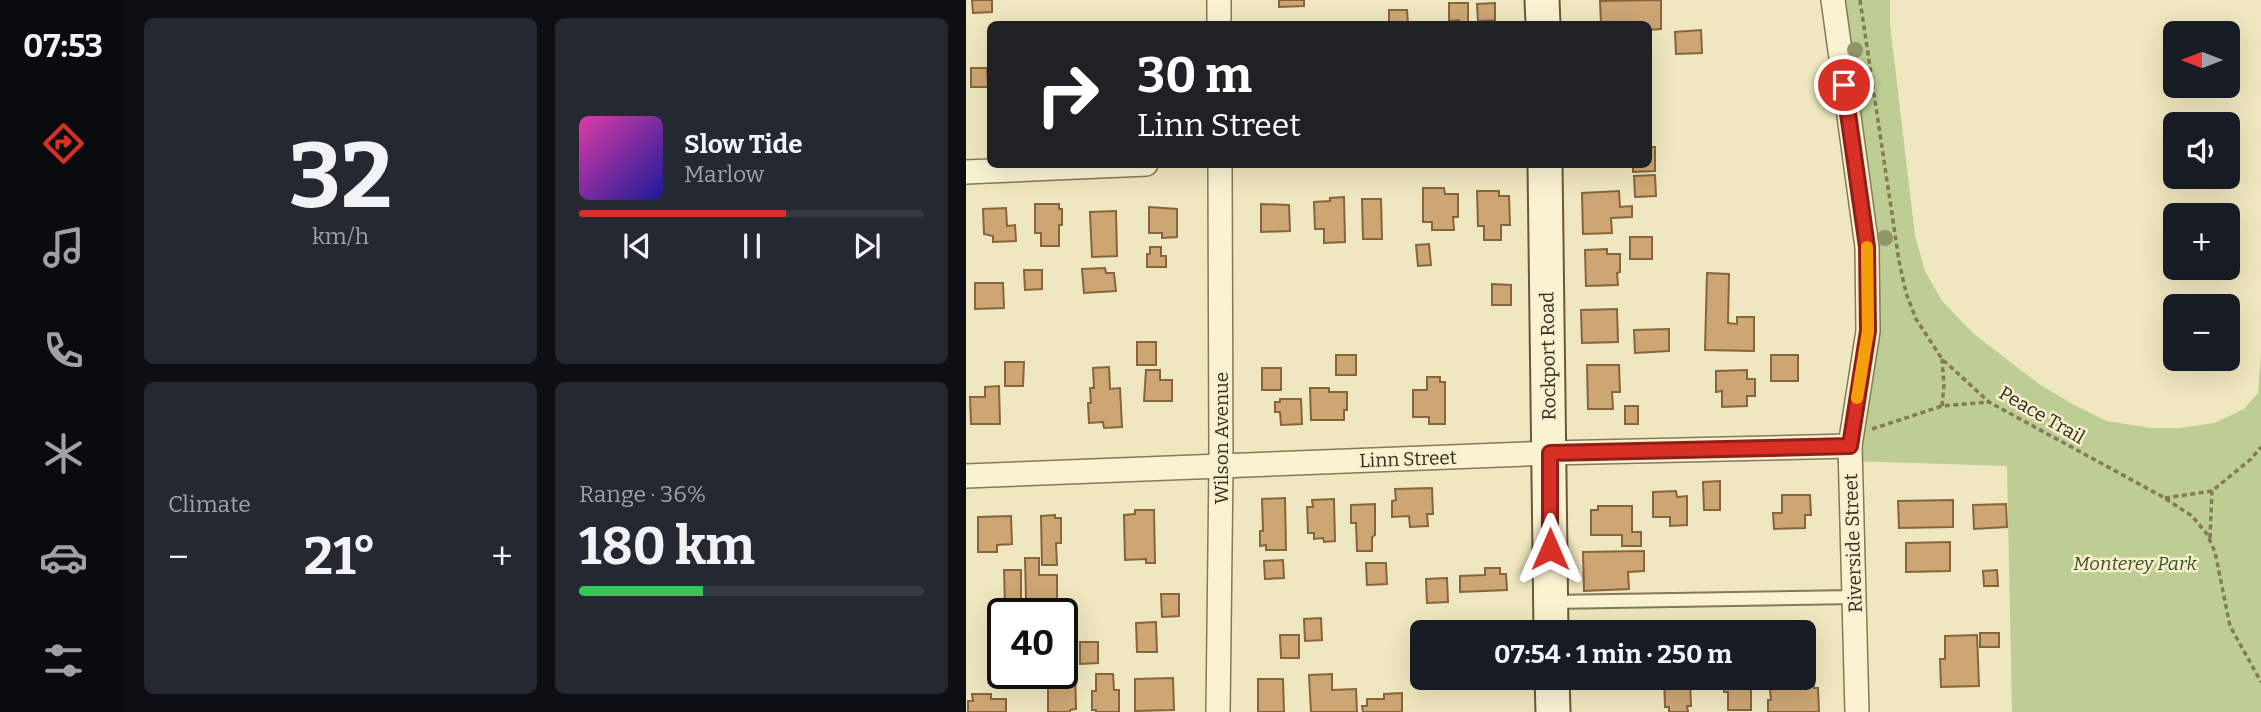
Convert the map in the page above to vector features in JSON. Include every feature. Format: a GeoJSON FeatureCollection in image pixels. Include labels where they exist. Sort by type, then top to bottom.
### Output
{"type":"FeatureCollection","features":[{"type":"Feature","properties":{"kind":"street"},"geometry":{"type":"LineString","coordinates":[[1219,0],[1219,21]]}},
{"type":"Feature","properties":{"kind":"street"},"geometry":{"type":"LineString","coordinates":[[1542,0],[1543,21]]}},
{"type":"Feature","properties":{"kind":"street","name":"Riverside Street"},"geometry":{"type":"LineString","coordinates":[[1833,0],[1867,247],[1868,331],[1850,441],[1857,712]]}},
{"type":"Feature","properties":{"kind":"street"},"geometry":{"type":"LineString","coordinates":[[966,172],[1056,168]]}},
{"type":"Feature","properties":{"kind":"street","name":"Wilson Avenue"},"geometry":{"type":"LineString","coordinates":[[1218,712],[1220,168]]}},
{"type":"Feature","properties":{"kind":"street","name":"Rockport Road"},"geometry":{"type":"LineString","coordinates":[[1545,168],[1551,617]]}},
{"type":"Feature","properties":{"kind":"street","name":"Linn Street"},"geometry":{"type":"LineString","coordinates":[[966,476],[1850,441]]}},
{"type":"Feature","properties":{"kind":"street"},"geometry":{"type":"LineString","coordinates":[[1552,690],[1553,712]]}},
{"type":"Feature","properties":{"kind":"lane"},"geometry":{"type":"LineString","coordinates":[[1551,617],[1855,597]]}},
{"type":"Feature","properties":{"kind":"path","name":"Peace Trail"},"geometry":{"type":"LineString","coordinates":[[1860,0],[1899,261],[1906,293],[1916,319],[1942,359],[1989,402],[2165,498],[2192,516],[2216,552],[2230,626],[2261,682]]}},
{"type":"Feature","properties":{"kind":"path"},"geometry":{"type":"LineString","coordinates":[[1942,359],[1942,406]]}},
{"type":"Feature","properties":{"kind":"path"},"geometry":{"type":"LineString","coordinates":[[1850,441],[1942,406],[1989,402]]}},
{"type":"Feature","properties":{"kind":"path"},"geometry":{"type":"LineString","coordinates":[[2165,498],[2212,491],[2251,459],[2261,447]]}},
{"type":"Feature","properties":{"kind":"path"},"geometry":{"type":"LineString","coordinates":[[2210,541],[2212,491]]}},
{"type":"Feature","properties":{"kind":"green space","name":"Monterey Park"},"geometry":{"type":"Polygon","coordinates":[[[1830,0],[1890,0],[1890,24],[1915,236],[1925,271],[1942,301],[1974,334],[2039,384],[2074,405],[2107,421],[2151,428],[2180,428],[2214,423],[2244,409],[2258,393],[2261,352],[2261,712],[2012,712],[2007,466],[1851,461],[1860,253],[1830,0]]]}},
{"type":"Feature","properties":{"kind":"building"},"geometry":{"type":"Polygon","coordinates":[[[972,0],[992,0],[992,12],[973,13],[972,0]]]}},
{"type":"Feature","properties":{"kind":"building"},"geometry":{"type":"Polygon","coordinates":[[[1279,0],[1304,0],[1304,6],[1279,7],[1279,0]]]}},
{"type":"Feature","properties":{"kind":"building"},"geometry":{"type":"Polygon","coordinates":[[[1661,0],[1661,29],[1652,30],[1652,21],[1601,21],[1600,1],[1661,0]]]}},
{"type":"Feature","properties":{"kind":"building"},"geometry":{"type":"Polygon","coordinates":[[[1449,3],[1468,3],[1468,21],[1449,21],[1449,3]]]}},
{"type":"Feature","properties":{"kind":"building"},"geometry":{"type":"Polygon","coordinates":[[[1495,3],[1495,20],[1478,21],[1477,4],[1495,3]]]}},
{"type":"Feature","properties":{"kind":"building"},"geometry":{"type":"Polygon","coordinates":[[[1389,10],[1407,10],[1408,21],[1389,21],[1389,10]]]}},
{"type":"Feature","properties":{"kind":"building"},"geometry":{"type":"Polygon","coordinates":[[[1701,30],[1702,53],[1676,54],[1675,32],[1701,30]]]}},
{"type":"Feature","properties":{"kind":"building"},"geometry":{"type":"Polygon","coordinates":[[[971,68],[987,68],[987,87],[971,87],[971,68]]]}},
{"type":"Feature","properties":{"kind":"building"},"geometry":{"type":"Polygon","coordinates":[[[1652,147],[1655,147],[1655,171],[1633,172],[1633,168],[1652,168],[1652,147]]]}},
{"type":"Feature","properties":{"kind":"building"},"geometry":{"type":"Polygon","coordinates":[[[1655,175],[1656,196],[1635,197],[1634,176],[1655,175]]]}},
{"type":"Feature","properties":{"kind":"building"},"geometry":{"type":"Polygon","coordinates":[[[1423,188],[1444,188],[1445,194],[1458,194],[1458,217],[1453,217],[1454,230],[1432,230],[1432,222],[1423,222],[1423,188]]]}},
{"type":"Feature","properties":{"kind":"building"},"geometry":{"type":"Polygon","coordinates":[[[1477,191],[1499,191],[1499,196],[1509,196],[1510,225],[1501,225],[1501,240],[1484,240],[1484,226],[1478,226],[1477,191]]]}},
{"type":"Feature","properties":{"kind":"building"},"geometry":{"type":"Polygon","coordinates":[[[1619,191],[1620,207],[1632,206],[1632,217],[1611,218],[1612,233],[1583,234],[1582,193],[1619,191]]]}},
{"type":"Feature","properties":{"kind":"building"},"geometry":{"type":"Polygon","coordinates":[[[1344,197],[1345,242],[1324,243],[1324,229],[1315,229],[1314,202],[1344,197]]]}},
{"type":"Feature","properties":{"kind":"building"},"geometry":{"type":"Polygon","coordinates":[[[1362,199],[1381,199],[1382,239],[1363,239],[1362,199]]]}},
{"type":"Feature","properties":{"kind":"building"},"geometry":{"type":"Polygon","coordinates":[[[1035,204],[1059,204],[1059,209],[1062,209],[1059,246],[1041,246],[1041,233],[1035,233],[1035,204]]]}},
{"type":"Feature","properties":{"kind":"building"},"geometry":{"type":"Polygon","coordinates":[[[1261,204],[1289,205],[1290,231],[1261,232],[1261,204]]]}},
{"type":"Feature","properties":{"kind":"building"},"geometry":{"type":"Polygon","coordinates":[[[1149,207],[1177,209],[1177,237],[1162,238],[1162,233],[1149,233],[1149,207]]]}},
{"type":"Feature","properties":{"kind":"building"},"geometry":{"type":"Polygon","coordinates":[[[1006,208],[1007,226],[1015,225],[1016,241],[993,242],[993,236],[984,234],[983,209],[1006,208]]]}},
{"type":"Feature","properties":{"kind":"building"},"geometry":{"type":"Polygon","coordinates":[[[1116,211],[1117,256],[1092,257],[1090,212],[1116,211]]]}},
{"type":"Feature","properties":{"kind":"building"},"geometry":{"type":"Polygon","coordinates":[[[1630,237],[1652,237],[1652,259],[1630,259],[1630,237]]]}},
{"type":"Feature","properties":{"kind":"building"},"geometry":{"type":"Polygon","coordinates":[[[1429,244],[1431,265],[1418,266],[1416,245],[1429,244]]]}},
{"type":"Feature","properties":{"kind":"building"},"geometry":{"type":"Polygon","coordinates":[[[1150,247],[1161,247],[1161,256],[1166,256],[1166,267],[1147,267],[1150,247]]]}},
{"type":"Feature","properties":{"kind":"building"},"geometry":{"type":"Polygon","coordinates":[[[1607,249],[1607,254],[1620,254],[1618,285],[1586,286],[1585,250],[1607,249]]]}},
{"type":"Feature","properties":{"kind":"building"},"geometry":{"type":"Polygon","coordinates":[[[1105,268],[1106,273],[1114,273],[1116,291],[1084,293],[1082,269],[1105,268]]]}},
{"type":"Feature","properties":{"kind":"building"},"geometry":{"type":"Polygon","coordinates":[[[1024,270],[1042,270],[1042,289],[1025,290],[1024,270]]]}},
{"type":"Feature","properties":{"kind":"building"},"geometry":{"type":"Polygon","coordinates":[[[1707,273],[1729,274],[1728,323],[1737,324],[1737,317],[1754,317],[1754,351],[1705,350],[1707,273]]]}},
{"type":"Feature","properties":{"kind":"building"},"geometry":{"type":"Polygon","coordinates":[[[975,283],[1003,283],[1004,308],[975,309],[975,283]]]}},
{"type":"Feature","properties":{"kind":"building"},"geometry":{"type":"Polygon","coordinates":[[[1492,284],[1511,285],[1511,305],[1492,305],[1492,284]]]}},
{"type":"Feature","properties":{"kind":"building"},"geometry":{"type":"Polygon","coordinates":[[[1617,309],[1618,342],[1582,343],[1581,310],[1617,309]]]}},
{"type":"Feature","properties":{"kind":"building"},"geometry":{"type":"Polygon","coordinates":[[[1669,329],[1669,351],[1635,353],[1634,330],[1669,329]]]}},
{"type":"Feature","properties":{"kind":"building"},"geometry":{"type":"Polygon","coordinates":[[[1137,342],[1156,342],[1156,365],[1137,365],[1137,342]]]}},
{"type":"Feature","properties":{"kind":"building"},"geometry":{"type":"Polygon","coordinates":[[[1336,355],[1356,355],[1356,375],[1336,375],[1336,355]]]}},
{"type":"Feature","properties":{"kind":"building"},"geometry":{"type":"Polygon","coordinates":[[[1771,355],[1798,355],[1798,381],[1771,381],[1771,355]]]}},
{"type":"Feature","properties":{"kind":"building"},"geometry":{"type":"Polygon","coordinates":[[[1005,362],[1024,362],[1023,386],[1005,386],[1005,362]]]}},
{"type":"Feature","properties":{"kind":"building"},"geometry":{"type":"Polygon","coordinates":[[[1587,365],[1619,365],[1620,392],[1612,392],[1613,409],[1588,409],[1587,365]]]}},
{"type":"Feature","properties":{"kind":"building"},"geometry":{"type":"Polygon","coordinates":[[[1109,367],[1110,389],[1120,388],[1122,427],[1104,428],[1103,422],[1089,423],[1090,388],[1094,388],[1093,368],[1109,367]]]}},
{"type":"Feature","properties":{"kind":"building"},"geometry":{"type":"Polygon","coordinates":[[[1262,368],[1281,368],[1281,390],[1262,390],[1262,368]]]}},
{"type":"Feature","properties":{"kind":"building"},"geometry":{"type":"Polygon","coordinates":[[[1146,370],[1160,370],[1160,380],[1172,380],[1172,401],[1144,401],[1146,370]]]}},
{"type":"Feature","properties":{"kind":"building"},"geometry":{"type":"Polygon","coordinates":[[[1747,370],[1747,379],[1755,379],[1755,396],[1747,396],[1747,406],[1722,407],[1722,391],[1716,392],[1716,371],[1747,370]]]}},
{"type":"Feature","properties":{"kind":"building"},"geometry":{"type":"Polygon","coordinates":[[[1427,377],[1440,377],[1440,382],[1445,382],[1445,424],[1429,424],[1429,417],[1413,417],[1413,390],[1427,390],[1427,377]]]}},
{"type":"Feature","properties":{"kind":"building"},"geometry":{"type":"Polygon","coordinates":[[[999,386],[1000,424],[971,424],[970,397],[985,397],[985,387],[999,386]]]}},
{"type":"Feature","properties":{"kind":"building"},"geometry":{"type":"Polygon","coordinates":[[[1310,388],[1347,392],[1344,420],[1311,420],[1310,388]]]}},
{"type":"Feature","properties":{"kind":"building"},"geometry":{"type":"Polygon","coordinates":[[[1280,399],[1301,399],[1302,424],[1281,425],[1280,412],[1275,412],[1275,402],[1280,402],[1280,399]]]}},
{"type":"Feature","properties":{"kind":"building"},"geometry":{"type":"Polygon","coordinates":[[[1625,406],[1638,406],[1638,424],[1625,424],[1625,406]]]}},
{"type":"Feature","properties":{"kind":"building"},"geometry":{"type":"Polygon","coordinates":[[[1720,481],[1720,510],[1704,510],[1703,482],[1720,481]]]}},
{"type":"Feature","properties":{"kind":"building"},"geometry":{"type":"Polygon","coordinates":[[[1432,488],[1433,514],[1427,514],[1428,526],[1410,527],[1409,516],[1392,517],[1392,501],[1396,500],[1395,489],[1432,488]]]}},
{"type":"Feature","properties":{"kind":"building"},"geometry":{"type":"Polygon","coordinates":[[[1676,491],[1677,497],[1687,496],[1687,525],[1670,526],[1670,517],[1653,517],[1653,492],[1676,491]]]}},
{"type":"Feature","properties":{"kind":"building"},"geometry":{"type":"Polygon","coordinates":[[[1782,495],[1810,495],[1811,515],[1805,515],[1805,528],[1774,529],[1773,513],[1782,513],[1782,495]]]}},
{"type":"Feature","properties":{"kind":"building"},"geometry":{"type":"Polygon","coordinates":[[[1285,498],[1286,550],[1266,550],[1266,545],[1260,546],[1260,531],[1263,531],[1262,499],[1285,498]]]}},
{"type":"Feature","properties":{"kind":"building"},"geometry":{"type":"Polygon","coordinates":[[[1334,499],[1335,541],[1314,539],[1314,533],[1308,533],[1307,507],[1313,507],[1312,500],[1334,499]]]}},
{"type":"Feature","properties":{"kind":"building"},"geometry":{"type":"Polygon","coordinates":[[[1953,500],[1953,527],[1899,528],[1898,501],[1953,500]]]}},
{"type":"Feature","properties":{"kind":"building"},"geometry":{"type":"Polygon","coordinates":[[[1375,504],[1372,551],[1357,551],[1356,523],[1351,523],[1351,505],[1375,504]]]}},
{"type":"Feature","properties":{"kind":"building"},"geometry":{"type":"Polygon","coordinates":[[[2006,504],[2007,527],[1974,529],[1973,505],[2006,504]]]}},
{"type":"Feature","properties":{"kind":"building"},"geometry":{"type":"Polygon","coordinates":[[[1598,506],[1632,506],[1632,532],[1641,532],[1641,546],[1622,546],[1622,535],[1591,535],[1591,510],[1598,510],[1598,506]]]}},
{"type":"Feature","properties":{"kind":"building"},"geometry":{"type":"Polygon","coordinates":[[[1135,510],[1154,510],[1155,563],[1146,563],[1146,559],[1125,560],[1124,515],[1135,514],[1135,510]]]}},
{"type":"Feature","properties":{"kind":"building"},"geometry":{"type":"Polygon","coordinates":[[[1055,515],[1055,518],[1061,518],[1061,543],[1056,543],[1057,565],[1042,565],[1041,516],[1055,515]]]}},
{"type":"Feature","properties":{"kind":"building"},"geometry":{"type":"Polygon","coordinates":[[[1011,516],[1012,544],[997,545],[997,552],[978,552],[978,517],[1011,516]]]}},
{"type":"Feature","properties":{"kind":"building"},"geometry":{"type":"Polygon","coordinates":[[[1950,542],[1950,571],[1906,572],[1906,543],[1950,542]]]}},
{"type":"Feature","properties":{"kind":"building"},"geometry":{"type":"Polygon","coordinates":[[[1644,551],[1644,571],[1628,572],[1629,589],[1584,591],[1583,552],[1644,551]]]}},
{"type":"Feature","properties":{"kind":"building"},"geometry":{"type":"Polygon","coordinates":[[[1025,558],[1039,558],[1039,575],[1057,575],[1057,598],[1026,598],[1025,558]]]}},
{"type":"Feature","properties":{"kind":"building"},"geometry":{"type":"Polygon","coordinates":[[[1283,560],[1284,578],[1265,579],[1264,561],[1283,560]]]}},
{"type":"Feature","properties":{"kind":"building"},"geometry":{"type":"Polygon","coordinates":[[[1366,563],[1386,563],[1387,584],[1367,585],[1366,563]]]}},
{"type":"Feature","properties":{"kind":"building"},"geometry":{"type":"Polygon","coordinates":[[[1485,568],[1500,568],[1500,574],[1506,574],[1507,590],[1460,592],[1460,576],[1485,575],[1485,568]]]}},
{"type":"Feature","properties":{"kind":"building"},"geometry":{"type":"Polygon","coordinates":[[[1004,570],[1021,570],[1021,598],[1005,598],[1004,570]]]}},
{"type":"Feature","properties":{"kind":"building"},"geometry":{"type":"Polygon","coordinates":[[[1997,570],[1998,586],[1984,586],[1983,571],[1997,570]]]}},
{"type":"Feature","properties":{"kind":"building"},"geometry":{"type":"Polygon","coordinates":[[[1447,578],[1448,602],[1427,603],[1426,579],[1447,578]]]}},
{"type":"Feature","properties":{"kind":"building"},"geometry":{"type":"Polygon","coordinates":[[[1161,594],[1179,594],[1179,616],[1162,617],[1161,594]]]}},
{"type":"Feature","properties":{"kind":"building"},"geometry":{"type":"Polygon","coordinates":[[[1321,618],[1322,640],[1305,641],[1304,619],[1321,618]]]}},
{"type":"Feature","properties":{"kind":"building"},"geometry":{"type":"Polygon","coordinates":[[[1156,622],[1157,652],[1137,652],[1136,623],[1156,622]]]}},
{"type":"Feature","properties":{"kind":"building"},"geometry":{"type":"Polygon","coordinates":[[[1980,633],[1999,633],[1999,647],[1980,647],[1980,633]]]}},
{"type":"Feature","properties":{"kind":"building"},"geometry":{"type":"Polygon","coordinates":[[[1280,635],[1299,635],[1299,658],[1281,658],[1280,635]]]}},
{"type":"Feature","properties":{"kind":"building"},"geometry":{"type":"Polygon","coordinates":[[[1977,635],[1979,686],[1941,687],[1940,659],[1945,659],[1945,636],[1977,635]]]}},
{"type":"Feature","properties":{"kind":"building"},"geometry":{"type":"Polygon","coordinates":[[[1080,642],[1098,642],[1098,663],[1080,664],[1080,642]]]}},
{"type":"Feature","properties":{"kind":"building"},"geometry":{"type":"Polygon","coordinates":[[[1096,674],[1113,674],[1114,690],[1119,690],[1119,712],[1092,710],[1096,674]]]}},
{"type":"Feature","properties":{"kind":"building"},"geometry":{"type":"Polygon","coordinates":[[[1332,674],[1332,690],[1356,689],[1357,712],[1311,712],[1309,675],[1332,674]]]}},
{"type":"Feature","properties":{"kind":"building"},"geometry":{"type":"Polygon","coordinates":[[[1173,678],[1174,710],[1135,711],[1135,679],[1173,678]]]}},
{"type":"Feature","properties":{"kind":"building"},"geometry":{"type":"Polygon","coordinates":[[[1258,679],[1283,679],[1284,712],[1258,712],[1258,679]]]}},
{"type":"Feature","properties":{"kind":"building"},"geometry":{"type":"Polygon","coordinates":[[[1818,688],[1819,712],[1768,712],[1768,700],[1771,700],[1770,690],[1818,688]]]}},
{"type":"Feature","properties":{"kind":"building"},"geometry":{"type":"Polygon","coordinates":[[[1048,689],[1076,689],[1076,709],[1070,712],[1048,712],[1048,689]]]}},
{"type":"Feature","properties":{"kind":"building"},"geometry":{"type":"Polygon","coordinates":[[[1664,690],[1690,690],[1691,706],[1687,706],[1688,712],[1669,712],[1669,707],[1665,707],[1664,690]]]}},
{"type":"Feature","properties":{"kind":"building"},"geometry":{"type":"Polygon","coordinates":[[[1751,690],[1751,710],[1728,710],[1728,692],[1724,692],[1751,690]]]}},
{"type":"Feature","properties":{"kind":"building"},"geometry":{"type":"Polygon","coordinates":[[[1402,693],[1402,712],[1363,712],[1362,706],[1367,706],[1367,699],[1384,699],[1384,694],[1402,693]]]}},
{"type":"Feature","properties":{"kind":"building"},"geometry":{"type":"Polygon","coordinates":[[[972,694],[991,694],[991,699],[1006,699],[1006,712],[968,712],[968,701],[973,701],[972,694]]]}},
{"type":"Feature","properties":{"kind":"slow traffic"},"geometry":{"type":"LineString","coordinates":[[1857,398],[1868,331],[1867,247]]}},
{"type":"Feature","properties":{"kind":"route"},"geometry":{"type":"LineString","coordinates":[[1550,549],[1550,453],[1850,446],[1868,331],[1867,247],[1844,85]]}}]}
